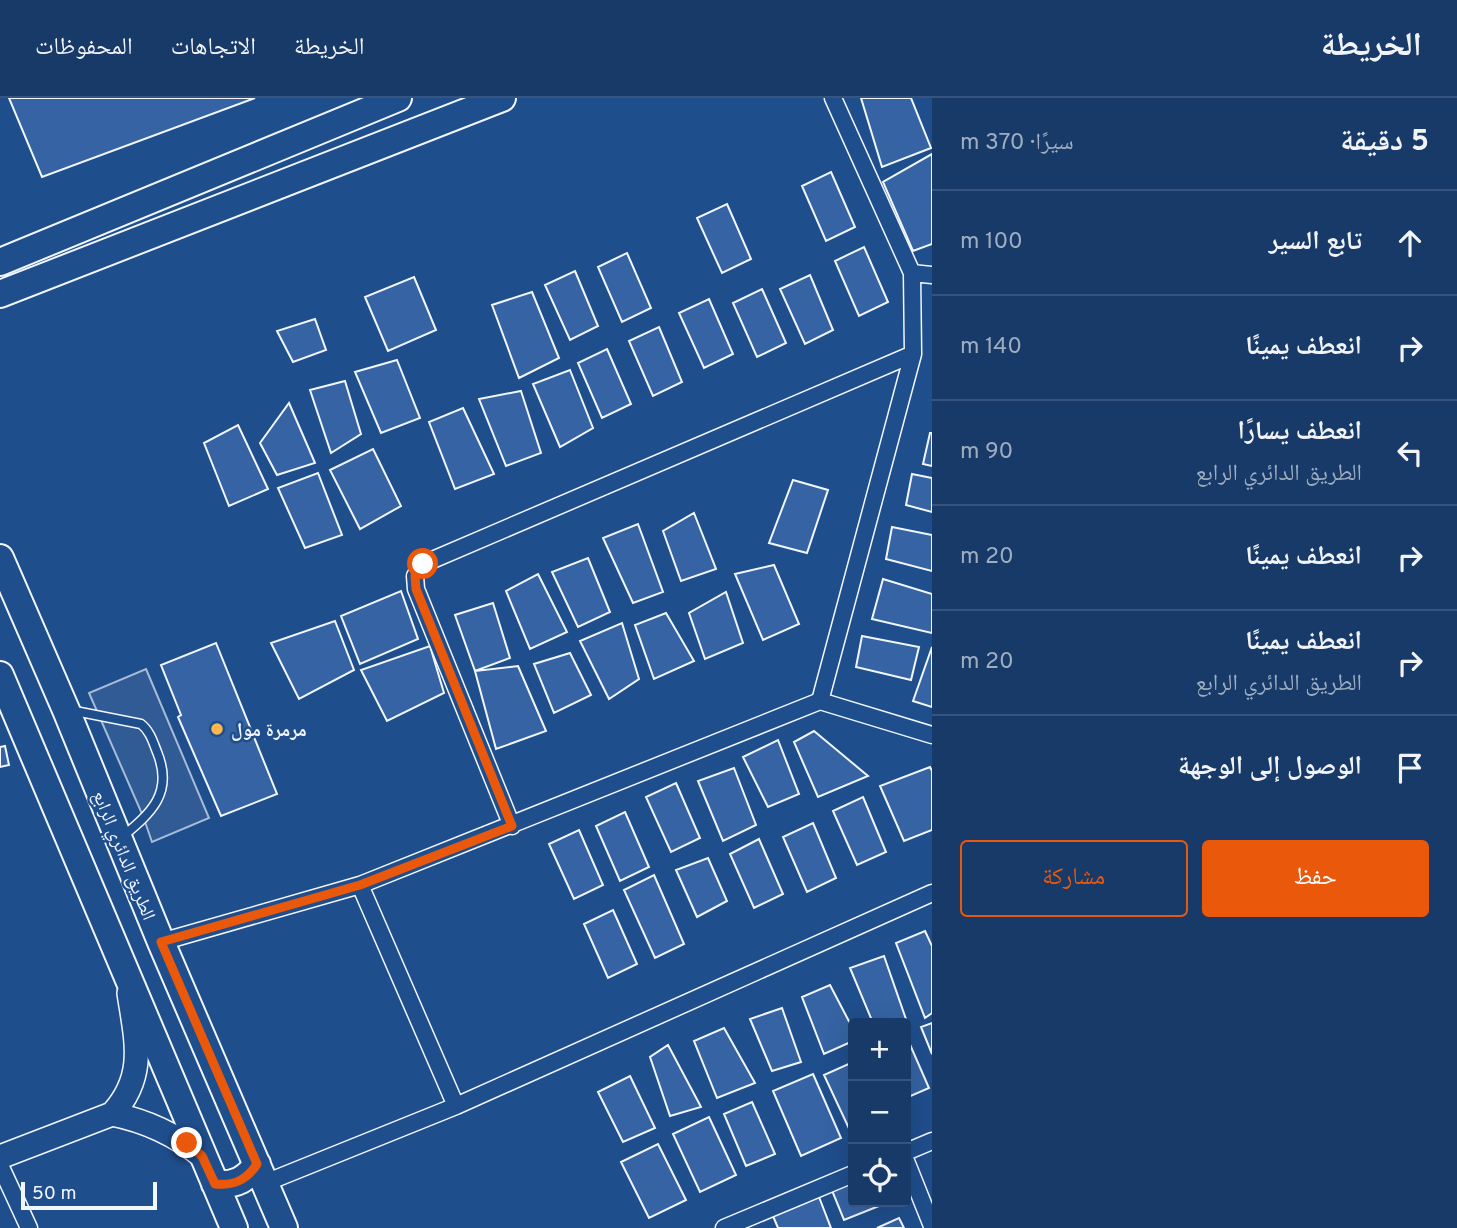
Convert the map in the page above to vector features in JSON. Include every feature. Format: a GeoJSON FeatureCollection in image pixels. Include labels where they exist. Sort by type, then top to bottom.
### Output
{"type":"FeatureCollection","features":[{"type":"Feature","properties":{"kind":"main road"},"geometry":{"type":"LineString","coordinates":[[0,262],[398,98]]}},
{"type":"Feature","properties":{"kind":"main road"},"geometry":{"type":"LineString","coordinates":[[0,294],[502,98]]}},
{"type":"Feature","properties":{"kind":"main road","name":"الطريق الدائري الرابع"},"geometry":{"type":"LineString","coordinates":[[0,558],[284,1228]]}},
{"type":"Feature","properties":{"kind":"main road"},"geometry":{"type":"LineString","coordinates":[[0,675],[233,1228]]}},
{"type":"Feature","properties":{"kind":"main road"},"geometry":{"type":"LineString","coordinates":[[215,1184],[232,1184],[253,1171],[261,1173]]}},
{"type":"Feature","properties":{"kind":"street"},"geometry":{"type":"LineString","coordinates":[[820,701],[913,354],[912,273],[833,98]]}},
{"type":"Feature","properties":{"kind":"street"},"geometry":{"type":"LineString","coordinates":[[912,273],[932,275]]}},
{"type":"Feature","properties":{"kind":"street"},"geometry":{"type":"LineString","coordinates":[[512,826],[416,589],[415,576],[423,564],[913,354]]}},
{"type":"Feature","properties":{"kind":"street"},"geometry":{"type":"LineString","coordinates":[[161,942],[360,885],[820,701],[932,735]]}},
{"type":"Feature","properties":{"kind":"street"},"geometry":{"type":"LineString","coordinates":[[360,885],[456,1106]]}},
{"type":"Feature","properties":{"kind":"street"},"geometry":{"type":"LineString","coordinates":[[261,1173],[456,1106],[932,893]]}},
{"type":"Feature","properties":{"kind":"street"},"geometry":{"type":"LineString","coordinates":[[0,1157],[113,1114],[129,1091],[137,1066],[136,1041],[125,973]]}},
{"type":"Feature","properties":{"kind":"street"},"geometry":{"type":"LineString","coordinates":[[113,1114],[151,1125],[187,1143],[202,1156]]}},
{"type":"Feature","properties":{"kind":"street"},"geometry":{"type":"LineString","coordinates":[[911,1150],[932,1140]]}},
{"type":"Feature","properties":{"kind":"street"},"geometry":{"type":"LineString","coordinates":[[0,1166],[29,1228]]}},
{"type":"Feature","properties":{"kind":"street"},"geometry":{"type":"LineString","coordinates":[[911,1174],[932,1226]]}},
{"type":"Feature","properties":{"kind":"street"},"geometry":{"type":"LineString","coordinates":[[724,1228],[745,1224],[848,1176]]}},
{"type":"Feature","properties":{"kind":"lane"},"geometry":{"type":"LineString","coordinates":[[66,710],[130,720],[148,729],[162,764],[162,792],[144,819],[120,839]]}},
{"type":"Feature","properties":{"kind":"shaded area"},"geometry":{"type":"Polygon","coordinates":[[[146,669],[209,818],[152,842],[89,693],[146,669]]]}},
{"type":"Feature","properties":{"kind":"building"},"geometry":{"type":"Polygon","coordinates":[[[9,98],[255,98],[42,177],[9,98]]]}},
{"type":"Feature","properties":{"kind":"building"},"geometry":{"type":"Polygon","coordinates":[[[861,98],[911,98],[931,148],[882,167],[861,98]]]}},
{"type":"Feature","properties":{"kind":"building"},"geometry":{"type":"Polygon","coordinates":[[[932,154],[932,244],[913,251],[883,182],[932,154]]]}},
{"type":"Feature","properties":{"kind":"building"},"geometry":{"type":"Polygon","coordinates":[[[831,172],[855,227],[826,241],[802,186],[831,172]]]}},
{"type":"Feature","properties":{"kind":"building"},"geometry":{"type":"Polygon","coordinates":[[[727,204],[751,259],[722,273],[697,218],[727,204]]]}},
{"type":"Feature","properties":{"kind":"building"},"geometry":{"type":"Polygon","coordinates":[[[864,247],[888,302],[859,316],[835,261],[864,247]]]}},
{"type":"Feature","properties":{"kind":"building"},"geometry":{"type":"Polygon","coordinates":[[[627,253],[651,308],[622,322],[598,267],[627,253]]]}},
{"type":"Feature","properties":{"kind":"building"},"geometry":{"type":"Polygon","coordinates":[[[575,271],[598,326],[570,340],[545,285],[575,271]]]}},
{"type":"Feature","properties":{"kind":"building"},"geometry":{"type":"Polygon","coordinates":[[[810,275],[833,330],[805,344],[780,289],[810,275]]]}},
{"type":"Feature","properties":{"kind":"building"},"geometry":{"type":"Polygon","coordinates":[[[414,277],[436,330],[388,351],[365,297],[414,277]]]}},
{"type":"Feature","properties":{"kind":"building"},"geometry":{"type":"Polygon","coordinates":[[[762,289],[786,343],[757,357],[733,303],[762,289]]]}},
{"type":"Feature","properties":{"kind":"building"},"geometry":{"type":"Polygon","coordinates":[[[532,292],[559,358],[519,378],[492,305],[532,292]]]}},
{"type":"Feature","properties":{"kind":"building"},"geometry":{"type":"Polygon","coordinates":[[[709,299],[733,354],[704,368],[679,313],[709,299]]]}},
{"type":"Feature","properties":{"kind":"building"},"geometry":{"type":"Polygon","coordinates":[[[315,319],[326,350],[293,362],[277,331],[315,319]]]}},
{"type":"Feature","properties":{"kind":"building"},"geometry":{"type":"Polygon","coordinates":[[[659,327],[682,382],[653,396],[629,341],[659,327]]]}},
{"type":"Feature","properties":{"kind":"building"},"geometry":{"type":"Polygon","coordinates":[[[607,349],[631,404],[602,418],[578,363],[607,349]]]}},
{"type":"Feature","properties":{"kind":"building"},"geometry":{"type":"Polygon","coordinates":[[[397,360],[420,418],[381,433],[355,372],[397,360]]]}},
{"type":"Feature","properties":{"kind":"building"},"geometry":{"type":"Polygon","coordinates":[[[570,370],[593,428],[560,447],[533,384],[570,370]]]}},
{"type":"Feature","properties":{"kind":"building"},"geometry":{"type":"Polygon","coordinates":[[[345,381],[361,434],[331,453],[310,390],[345,381]]]}},
{"type":"Feature","properties":{"kind":"building"},"geometry":{"type":"Polygon","coordinates":[[[521,391],[541,453],[506,466],[479,399],[521,391]]]}},
{"type":"Feature","properties":{"kind":"building"},"geometry":{"type":"Polygon","coordinates":[[[289,403],[315,463],[277,475],[260,443],[289,403]]]}},
{"type":"Feature","properties":{"kind":"building"},"geometry":{"type":"Polygon","coordinates":[[[463,408],[494,474],[455,489],[429,422],[463,408]]]}},
{"type":"Feature","properties":{"kind":"building"},"geometry":{"type":"Polygon","coordinates":[[[238,425],[268,489],[229,506],[204,443],[238,425]]]}},
{"type":"Feature","properties":{"kind":"building"},"geometry":{"type":"Polygon","coordinates":[[[932,433],[932,466],[923,464],[932,433]]]}},
{"type":"Feature","properties":{"kind":"building"},"geometry":{"type":"Polygon","coordinates":[[[373,449],[401,506],[360,529],[330,470],[373,449]]]}},
{"type":"Feature","properties":{"kind":"building"},"geometry":{"type":"Polygon","coordinates":[[[318,473],[342,535],[305,548],[278,488],[318,473]]]}},
{"type":"Feature","properties":{"kind":"building"},"geometry":{"type":"Polygon","coordinates":[[[912,474],[932,478],[932,512],[906,505],[912,474]]]}},
{"type":"Feature","properties":{"kind":"building"},"geometry":{"type":"Polygon","coordinates":[[[793,480],[828,490],[807,553],[769,543],[793,480]]]}},
{"type":"Feature","properties":{"kind":"building"},"geometry":{"type":"Polygon","coordinates":[[[694,513],[716,569],[681,581],[663,531],[694,513]]]}},
{"type":"Feature","properties":{"kind":"building"},"geometry":{"type":"Polygon","coordinates":[[[638,524],[663,592],[633,603],[603,538],[638,524]]]}},
{"type":"Feature","properties":{"kind":"building"},"geometry":{"type":"Polygon","coordinates":[[[892,527],[932,535],[932,571],[886,559],[892,527]]]}},
{"type":"Feature","properties":{"kind":"building"},"geometry":{"type":"Polygon","coordinates":[[[588,558],[610,612],[578,627],[552,572],[588,558]]]}},
{"type":"Feature","properties":{"kind":"building"},"geometry":{"type":"Polygon","coordinates":[[[774,565],[799,624],[763,640],[735,574],[774,565]]]}},
{"type":"Feature","properties":{"kind":"building"},"geometry":{"type":"Polygon","coordinates":[[[538,574],[567,632],[530,649],[506,591],[538,574]]]}},
{"type":"Feature","properties":{"kind":"building"},"geometry":{"type":"Polygon","coordinates":[[[883,579],[932,594],[932,633],[872,619],[883,579]]]}},
{"type":"Feature","properties":{"kind":"building"},"geometry":{"type":"Polygon","coordinates":[[[401,591],[418,639],[360,664],[341,616],[401,591]]]}},
{"type":"Feature","properties":{"kind":"building"},"geometry":{"type":"Polygon","coordinates":[[[726,592],[743,643],[705,659],[689,613],[726,592]]]}},
{"type":"Feature","properties":{"kind":"building"},"geometry":{"type":"Polygon","coordinates":[[[493,603],[510,658],[475,671],[455,615],[493,603]]]}},
{"type":"Feature","properties":{"kind":"building"},"geometry":{"type":"Polygon","coordinates":[[[666,613],[694,661],[654,679],[635,625],[666,613]]]}},
{"type":"Feature","properties":{"kind":"building"},"geometry":{"type":"Polygon","coordinates":[[[335,621],[354,670],[299,699],[271,643],[335,621]]]}},
{"type":"Feature","properties":{"kind":"building"},"geometry":{"type":"Polygon","coordinates":[[[622,623],[639,679],[609,699],[580,641],[622,623]]]}},
{"type":"Feature","properties":{"kind":"building"},"geometry":{"type":"Polygon","coordinates":[[[862,636],[919,647],[911,680],[856,667],[862,636]]]}},
{"type":"Feature","properties":{"kind":"building"},"geometry":{"type":"Polygon","coordinates":[[[216,643],[277,794],[221,816],[178,717],[181,715],[161,665],[216,643]]]}},
{"type":"Feature","properties":{"kind":"building"},"geometry":{"type":"Polygon","coordinates":[[[430,646],[444,693],[387,721],[361,670],[430,646]]]}},
{"type":"Feature","properties":{"kind":"building"},"geometry":{"type":"Polygon","coordinates":[[[932,647],[932,707],[913,701],[932,647]]]}},
{"type":"Feature","properties":{"kind":"building"},"geometry":{"type":"Polygon","coordinates":[[[570,653],[591,695],[554,713],[534,664],[570,653]]]}},
{"type":"Feature","properties":{"kind":"building"},"geometry":{"type":"Polygon","coordinates":[[[518,666],[546,731],[496,749],[475,671],[518,666]]]}},
{"type":"Feature","properties":{"kind":"building"},"geometry":{"type":"Polygon","coordinates":[[[814,731],[868,776],[818,797],[794,742],[814,731]]]}},
{"type":"Feature","properties":{"kind":"building"},"geometry":{"type":"Polygon","coordinates":[[[778,740],[799,794],[768,807],[743,757],[778,740]]]}},
{"type":"Feature","properties":{"kind":"building"},"geometry":{"type":"Polygon","coordinates":[[[5,746],[9,765],[0,767],[0,747],[5,746]]]}},
{"type":"Feature","properties":{"kind":"building"},"geometry":{"type":"Polygon","coordinates":[[[930,767],[932,830],[904,841],[880,786],[930,767]]]}},
{"type":"Feature","properties":{"kind":"building"},"geometry":{"type":"Polygon","coordinates":[[[734,768],[756,825],[723,841],[698,781],[734,768]]]}},
{"type":"Feature","properties":{"kind":"building"},"geometry":{"type":"Polygon","coordinates":[[[676,783],[700,838],[671,852],[646,797],[676,783]]]}},
{"type":"Feature","properties":{"kind":"building"},"geometry":{"type":"Polygon","coordinates":[[[863,797],[886,852],[857,865],[833,811],[863,797]]]}},
{"type":"Feature","properties":{"kind":"building"},"geometry":{"type":"Polygon","coordinates":[[[625,812],[649,867],[620,881],[596,826],[625,812]]]}},
{"type":"Feature","properties":{"kind":"building"},"geometry":{"type":"Polygon","coordinates":[[[813,823],[836,878],[807,892],[783,837],[813,823]]]}},
{"type":"Feature","properties":{"kind":"building"},"geometry":{"type":"Polygon","coordinates":[[[579,830],[603,885],[574,899],[549,844],[579,830]]]}},
{"type":"Feature","properties":{"kind":"building"},"geometry":{"type":"Polygon","coordinates":[[[759,839],[783,894],[754,908],[730,854],[759,839]]]}},
{"type":"Feature","properties":{"kind":"building"},"geometry":{"type":"Polygon","coordinates":[[[708,858],[727,901],[697,917],[676,870],[708,858]]]}},
{"type":"Feature","properties":{"kind":"building"},"geometry":{"type":"Polygon","coordinates":[[[654,875],[684,944],[655,958],[624,890],[654,875]]]}},
{"type":"Feature","properties":{"kind":"building"},"geometry":{"type":"Polygon","coordinates":[[[613,910],[637,964],[608,978],[584,924],[613,910]]]}},
{"type":"Feature","properties":{"kind":"building"},"geometry":{"type":"Polygon","coordinates":[[[925,931],[932,946],[932,1013],[925,1018],[896,943],[925,931]]]}},
{"type":"Feature","properties":{"kind":"building"},"geometry":{"type":"Polygon","coordinates":[[[884,956],[906,1018],[871,1018],[850,968],[884,956]]]}},
{"type":"Feature","properties":{"kind":"building"},"geometry":{"type":"Polygon","coordinates":[[[830,985],[848,1019],[848,1043],[824,1054],[802,997],[830,985]]]}},
{"type":"Feature","properties":{"kind":"building"},"geometry":{"type":"Polygon","coordinates":[[[782,1008],[801,1062],[772,1071],[750,1019],[782,1008]]]}},
{"type":"Feature","properties":{"kind":"building"},"geometry":{"type":"Polygon","coordinates":[[[932,1023],[932,1054],[921,1027],[932,1023]]]}},
{"type":"Feature","properties":{"kind":"building"},"geometry":{"type":"Polygon","coordinates":[[[724,1028],[755,1083],[717,1098],[694,1041],[724,1028]]]}},
{"type":"Feature","properties":{"kind":"building"},"geometry":{"type":"Polygon","coordinates":[[[668,1045],[701,1107],[670,1116],[650,1057],[668,1045]]]}},
{"type":"Feature","properties":{"kind":"building"},"geometry":{"type":"Polygon","coordinates":[[[911,1047],[929,1088],[911,1096],[911,1047]]]}},
{"type":"Feature","properties":{"kind":"building"},"geometry":{"type":"Polygon","coordinates":[[[848,1064],[848,1126],[824,1075],[848,1064]]]}},
{"type":"Feature","properties":{"kind":"building"},"geometry":{"type":"Polygon","coordinates":[[[813,1074],[841,1138],[801,1156],[773,1091],[813,1074]]]}},
{"type":"Feature","properties":{"kind":"building"},"geometry":{"type":"Polygon","coordinates":[[[630,1076],[655,1128],[623,1142],[598,1092],[630,1076]]]}},
{"type":"Feature","properties":{"kind":"building"},"geometry":{"type":"Polygon","coordinates":[[[752,1102],[775,1154],[746,1166],[724,1114],[752,1102]]]}},
{"type":"Feature","properties":{"kind":"building"},"geometry":{"type":"Polygon","coordinates":[[[709,1117],[736,1175],[700,1192],[673,1134],[709,1117]]]}},
{"type":"Feature","properties":{"kind":"building"},"geometry":{"type":"Polygon","coordinates":[[[658,1144],[686,1200],[649,1218],[621,1162],[658,1144]]]}},
{"type":"Feature","properties":{"kind":"building"},"geometry":{"type":"Polygon","coordinates":[[[848,1181],[848,1207],[876,1207],[844,1220],[831,1188],[848,1181]]]}},
{"type":"Feature","properties":{"kind":"building"},"geometry":{"type":"Polygon","coordinates":[[[819,1197],[831,1228],[778,1228],[773,1216],[819,1197]]]}},
{"type":"Feature","properties":{"kind":"building"},"geometry":{"type":"Polygon","coordinates":[[[899,1218],[904,1228],[877,1228],[899,1218]]]}},
{"type":"Feature","properties":{"kind":"place","name":"مرمرة مول"},"geometry":{"type":"Point","coordinates":[217,729]}},
{"type":"Feature","properties":{"kind":"route"},"geometry":{"type":"LineString","coordinates":[[187,1143],[202,1156],[215,1184],[239,1182],[253,1171],[257,1164],[161,942],[360,885],[512,826],[416,589],[415,576],[423,564]]}}]}
